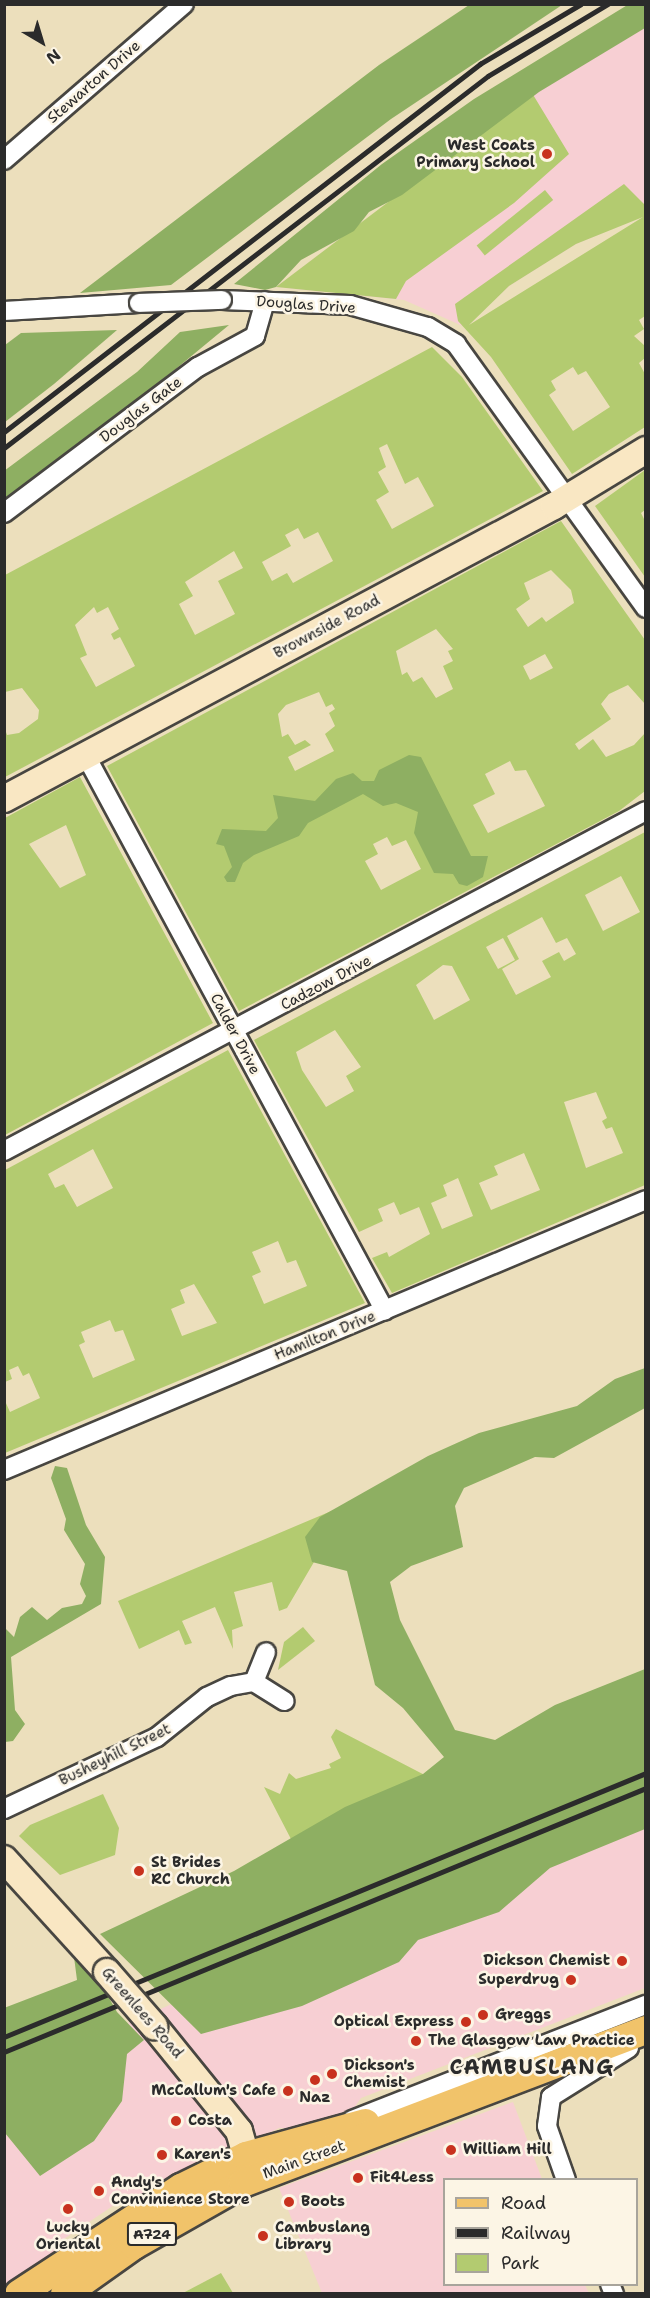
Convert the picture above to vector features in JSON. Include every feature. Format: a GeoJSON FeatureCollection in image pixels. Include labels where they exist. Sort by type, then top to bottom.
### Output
{"type":"FeatureCollection","features":[{"type":"Feature","properties":{"kind":"main road","name":"Main Street"},"geometry":{"type":"LineString","coordinates":[[65,2294],[244,2169],[426,2115],[645,2030]]}},
{"type":"Feature","properties":{"kind":"main road","name":"Main Street"},"geometry":{"type":"LineString","coordinates":[[19,2294],[138,2212],[340,2127],[426,2115]]}},
{"type":"Feature","properties":{"kind":"street","name":"Stewarton Drive"},"geometry":{"type":"LineString","coordinates":[[4,160],[184,4]]}},
{"type":"Feature","properties":{"kind":"street","name":"Douglas Drive"},"geometry":{"type":"LineString","coordinates":[[4,311],[139,303],[265,301],[350,305],[428,327],[456,344],[645,608]]}},
{"type":"Feature","properties":{"kind":"street","name":"Douglas Gate"},"geometry":{"type":"LineString","coordinates":[[4,513],[198,367],[255,336],[265,301]]}},
{"type":"Feature","properties":{"kind":"street","name":"Brownside Road"},"geometry":{"type":"LineString","coordinates":[[4,799],[568,499],[645,450]]}},
{"type":"Feature","properties":{"kind":"street","name":"Calder Drive"},"geometry":{"type":"LineString","coordinates":[[86,756],[385,1311]]}},
{"type":"Feature","properties":{"kind":"street","name":"Cadzow Drive"},"geometry":{"type":"LineString","coordinates":[[4,1150],[234,1032],[645,811]]}},
{"type":"Feature","properties":{"kind":"street","name":"Hamilton Drive"},"geometry":{"type":"LineString","coordinates":[[4,1470],[645,1200]]}},
{"type":"Feature","properties":{"kind":"street"},"geometry":{"type":"LineString","coordinates":[[266,1652],[254,1682],[284,1701]]}},
{"type":"Feature","properties":{"kind":"street","name":"Busheyhill Street"},"geometry":{"type":"LineString","coordinates":[[4,1809],[174,1728],[207,1697],[254,1682]]}},
{"type":"Feature","properties":{"kind":"street","name":"Greenlees Road"},"geometry":{"type":"LineString","coordinates":[[4,1859],[107,1972],[225,2108],[244,2169]]}},
{"type":"Feature","properties":{"kind":"street","name":"Main Street"},"geometry":{"type":"LineString","coordinates":[[340,2127],[645,2006]]}},
{"type":"Feature","properties":{"kind":"street"},"geometry":{"type":"LineString","coordinates":[[565,2178],[547,2126],[551,2097],[645,2037]]}},
{"type":"Feature","properties":{"kind":"shaded area","name":"West Coats Primary School"},"geometry":{"type":"Polygon","coordinates":[[[645,23],[645,215],[576,244],[509,286],[465,327],[404,300],[276,287],[547,83],[645,23]]]}},
{"type":"Feature","properties":{"kind":"shaded area"},"geometry":{"type":"Polygon","coordinates":[[[645,1809],[645,1988],[361,2098],[349,2115],[304,2129],[279,2128],[136,2200],[117,2203],[58,2243],[57,2254],[26,2278],[5,2285],[5,2076],[297,1950],[645,1809]]]}},
{"type":"Feature","properties":{"kind":"shaded area"},"geometry":{"type":"Polygon","coordinates":[[[513,2102],[542,2178],[443,2178],[443,2286],[586,2286],[589,2293],[322,2293],[279,2188],[513,2102]]]}},
{"type":"Feature","properties":{"kind":"green space"},"geometry":{"type":"Polygon","coordinates":[[[629,4],[645,5],[645,28],[539,92],[402,195],[369,212],[354,231],[301,260],[276,287],[265,290],[234,284],[382,164],[474,99],[629,4]]]}},
{"type":"Feature","properties":{"kind":"green space"},"geometry":{"type":"Polygon","coordinates":[[[469,5],[562,5],[391,119],[171,285],[80,293],[379,65],[469,5]]]}},
{"type":"Feature","properties":{"kind":"green space"},"geometry":{"type":"Polygon","coordinates":[[[532,93],[569,154],[514,203],[406,281],[396,299],[276,287],[532,93]]]}},
{"type":"Feature","properties":{"kind":"green space"},"geometry":{"type":"Polygon","coordinates":[[[624,184],[645,205],[645,316],[639,320],[644,329],[634,336],[645,346],[645,358],[639,363],[645,374],[645,427],[572,474],[491,357],[458,321],[455,304],[624,184]],[[643,217],[576,244],[509,286],[469,325],[643,217]],[[573,367],[551,381],[556,390],[549,395],[573,431],[610,407],[586,371],[578,375],[573,367]]]}},
{"type":"Feature","properties":{"kind":"green space"},"geometry":{"type":"Polygon","coordinates":[[[545,190],[553,200],[485,255],[477,245],[545,190]]]}},
{"type":"Feature","properties":{"kind":"green space"},"geometry":{"type":"Polygon","coordinates":[[[229,325],[91,439],[5,501],[4,471],[137,372],[180,332],[229,325]]]}},
{"type":"Feature","properties":{"kind":"green space"},"geometry":{"type":"Polygon","coordinates":[[[117,330],[5,422],[5,345],[21,333],[117,330]]]}},
{"type":"Feature","properties":{"kind":"green space"},"geometry":{"type":"Polygon","coordinates":[[[432,347],[462,377],[543,491],[5,777],[5,729],[7,735],[19,733],[38,719],[39,710],[22,688],[5,692],[5,575],[432,347]],[[387,444],[379,448],[386,467],[378,472],[389,492],[376,500],[392,529],[434,506],[418,477],[405,484],[387,444]],[[298,528],[285,535],[291,546],[262,562],[272,581],[287,573],[293,583],[333,561],[318,532],[304,539],[298,528]],[[234,551],[185,582],[193,596],[179,604],[195,635],[235,614],[218,581],[243,568],[234,551]],[[94,607],[75,625],[87,655],[80,658],[96,687],[135,666],[120,637],[114,640],[111,634],[119,629],[108,607],[97,613],[94,607]]]}},
{"type":"Feature","properties":{"kind":"green space"},"geometry":{"type":"Polygon","coordinates":[[[645,470],[645,510],[641,513],[645,521],[645,577],[595,506],[645,470]]]}},
{"type":"Feature","properties":{"kind":"green space"},"geometry":{"type":"Polygon","coordinates":[[[561,521],[645,640],[645,704],[628,685],[609,694],[601,704],[611,719],[575,744],[579,750],[593,739],[606,757],[634,745],[645,733],[645,791],[619,811],[239,1011],[107,766],[561,521]],[[551,570],[524,583],[530,599],[516,609],[528,627],[542,617],[546,622],[574,603],[571,590],[551,570]],[[436,629],[396,651],[402,675],[407,672],[413,682],[422,677],[436,698],[453,689],[443,666],[453,661],[448,651],[453,649],[436,629]],[[545,654],[523,666],[530,680],[553,668],[545,654]],[[319,692],[286,705],[278,714],[282,737],[288,734],[295,745],[305,740],[311,745],[288,757],[295,771],[334,751],[325,734],[335,726],[329,713],[335,709],[332,704],[326,707],[319,692]],[[510,761],[485,774],[495,794],[473,805],[488,833],[545,806],[526,770],[515,771],[510,761]],[[387,837],[373,844],[378,854],[365,861],[381,890],[421,869],[406,840],[392,846],[387,837]]]}},
{"type":"Feature","properties":{"kind":"green space"},"geometry":{"type":"Polygon","coordinates":[[[409,755],[421,757],[471,856],[488,856],[483,877],[467,886],[459,884],[453,874],[434,873],[414,833],[418,812],[396,803],[383,806],[363,794],[308,823],[299,836],[254,855],[243,863],[235,882],[227,882],[224,877],[232,867],[224,846],[216,844],[222,829],[266,831],[278,818],[273,795],[315,801],[336,779],[353,773],[362,781],[374,781],[379,770],[409,755]]]}},
{"type":"Feature","properties":{"kind":"green space"},"geometry":{"type":"Polygon","coordinates":[[[80,777],[213,1023],[5,1135],[5,818],[80,777]],[[66,825],[29,844],[60,888],[86,875],[66,825]]]}},
{"type":"Feature","properties":{"kind":"green space"},"geometry":{"type":"Polygon","coordinates":[[[645,832],[645,1185],[392,1293],[372,1258],[387,1252],[389,1257],[430,1234],[419,1207],[400,1215],[394,1202],[378,1209],[383,1221],[359,1232],[254,1040],[645,832]],[[621,876],[585,895],[603,931],[640,912],[621,876]],[[542,917],[507,936],[519,959],[502,969],[516,995],[551,977],[542,961],[559,952],[564,961],[576,954],[567,938],[556,943],[542,917]],[[503,938],[486,947],[498,969],[515,960],[503,938]],[[443,965],[416,985],[434,1020],[470,1000],[452,966],[443,965]],[[335,1030],[296,1052],[302,1070],[326,1107],[354,1091],[346,1076],[361,1067],[335,1030]],[[596,1092],[564,1102],[586,1168],[623,1153],[612,1127],[606,1129],[602,1121],[607,1118],[596,1092]],[[524,1153],[494,1166],[498,1175],[479,1183],[491,1210],[540,1190],[524,1153]],[[458,1178],[443,1185],[447,1196],[431,1203],[442,1229],[473,1216],[458,1178]]]}},
{"type":"Feature","properties":{"kind":"green space"},"geometry":{"type":"Polygon","coordinates":[[[228,1050],[365,1303],[5,1453],[5,1401],[10,1412],[40,1398],[29,1373],[23,1376],[18,1366],[9,1370],[12,1379],[5,1382],[5,1170],[228,1050]],[[93,1149],[48,1174],[55,1188],[64,1184],[77,1207],[113,1188],[93,1149]],[[278,1241],[252,1252],[261,1272],[252,1276],[264,1304],[307,1286],[296,1260],[287,1263],[278,1241]],[[194,1284],[180,1290],[185,1303],[171,1309],[182,1336],[217,1323],[194,1284]],[[110,1320],[81,1332],[85,1342],[79,1345],[93,1378],[135,1360],[123,1330],[115,1332],[110,1320]]]}},
{"type":"Feature","properties":{"kind":"green space"},"geometry":{"type":"Polygon","coordinates":[[[645,1368],[645,1408],[554,1458],[535,1457],[464,1488],[455,1506],[463,1547],[411,1566],[390,1582],[400,1620],[455,1730],[495,1740],[555,1705],[645,1669],[645,1829],[550,1868],[499,1912],[418,1940],[399,1962],[302,2006],[201,2034],[100,1934],[234,1871],[345,1807],[423,1774],[444,1757],[403,1708],[375,1685],[347,1571],[312,1562],[305,1537],[320,1517],[428,1456],[479,1433],[577,1406],[615,1379],[645,1368]]]}},
{"type":"Feature","properties":{"kind":"green space"},"geometry":{"type":"Polygon","coordinates":[[[55,1466],[67,1468],[86,1525],[105,1557],[101,1604],[11,1657],[15,1710],[25,1724],[13,1741],[5,1742],[5,1628],[14,1637],[20,1617],[32,1607],[47,1620],[62,1608],[82,1604],[86,1596],[80,1584],[85,1564],[64,1530],[66,1519],[51,1478],[55,1466]]]}},
{"type":"Feature","properties":{"kind":"green space"},"geometry":{"type":"Polygon","coordinates":[[[348,1504],[287,1608],[279,1611],[272,1582],[234,1592],[243,1626],[232,1630],[233,1649],[215,1607],[182,1621],[192,1643],[185,1645],[179,1630],[139,1649],[118,1601],[348,1504]]]}},
{"type":"Feature","properties":{"kind":"green space"},"geometry":{"type":"Polygon","coordinates":[[[303,1627],[315,1641],[278,1670],[284,1642],[303,1627]]]}},
{"type":"Feature","properties":{"kind":"green space"},"geometry":{"type":"Polygon","coordinates":[[[336,1729],[442,1784],[292,1841],[264,1787],[280,1794],[289,1773],[296,1779],[331,1768],[329,1764],[341,1758],[331,1737],[336,1729]]]}},
{"type":"Feature","properties":{"kind":"green space"},"geometry":{"type":"Polygon","coordinates":[[[103,1794],[119,1828],[115,1855],[60,1875],[19,1836],[30,1825],[103,1794]]]}},
{"type":"Feature","properties":{"kind":"green space"},"geometry":{"type":"Polygon","coordinates":[[[85,1956],[117,2012],[144,2040],[127,2054],[122,2101],[94,2141],[40,2176],[5,2133],[4,2008],[77,1980],[74,1957],[85,1956]]]}},
{"type":"Feature","properties":{"kind":"green space"},"geometry":{"type":"Polygon","coordinates":[[[221,2273],[233,2293],[183,2293],[221,2273]]]}},
{"type":"Feature","properties":{"kind":"railway"},"geometry":{"type":"LineString","coordinates":[[4,432],[480,64],[581,4]]}},
{"type":"Feature","properties":{"kind":"railway"},"geometry":{"type":"LineString","coordinates":[[4,448],[488,76],[608,4]]}},
{"type":"Feature","properties":{"kind":"railway"},"geometry":{"type":"LineString","coordinates":[[4,2037],[646,1773]]}},
{"type":"Feature","properties":{"kind":"railway"},"geometry":{"type":"LineString","coordinates":[[4,2052],[646,1788]]}},
{"type":"Feature","properties":{"kind":"place","name":"West Coats Primary School"},"geometry":{"type":"Point","coordinates":[547,154]}},
{"type":"Feature","properties":{"kind":"place","name":"St Brides RC Church"},"geometry":{"type":"Point","coordinates":[139,1871]}},
{"type":"Feature","properties":{"kind":"place","name":"Dickson Chemist"},"geometry":{"type":"Point","coordinates":[622,1961]}},
{"type":"Feature","properties":{"kind":"place","name":"Superdrug"},"geometry":{"type":"Point","coordinates":[571,1980]}},
{"type":"Feature","properties":{"kind":"place","name":"Greggs"},"geometry":{"type":"Point","coordinates":[483,2015]}},
{"type":"Feature","properties":{"kind":"place","name":"Optical Express"},"geometry":{"type":"Point","coordinates":[466,2022]}},
{"type":"Feature","properties":{"kind":"place","name":"The Glasgow Law Practice"},"geometry":{"type":"Point","coordinates":[416,2041]}},
{"type":"Feature","properties":{"kind":"place","name":"Dickson's Chemist"},"geometry":{"type":"Point","coordinates":[332,2074]}},
{"type":"Feature","properties":{"kind":"place","name":"Naz"},"geometry":{"type":"Point","coordinates":[315,2080]}},
{"type":"Feature","properties":{"kind":"place","name":"McCallum's Cafe"},"geometry":{"type":"Point","coordinates":[288,2091]}},
{"type":"Feature","properties":{"kind":"place","name":"Costa"},"geometry":{"type":"Point","coordinates":[176,2121]}},
{"type":"Feature","properties":{"kind":"place","name":"William Hill"},"geometry":{"type":"Point","coordinates":[451,2150]}},
{"type":"Feature","properties":{"kind":"place","name":"Karen's"},"geometry":{"type":"Point","coordinates":[162,2155]}},
{"type":"Feature","properties":{"kind":"place","name":"Fit4Less"},"geometry":{"type":"Point","coordinates":[358,2178]}},
{"type":"Feature","properties":{"kind":"place","name":"Andy's Convinience Store"},"geometry":{"type":"Point","coordinates":[99,2191]}},
{"type":"Feature","properties":{"kind":"place","name":"Boots"},"geometry":{"type":"Point","coordinates":[289,2202]}},
{"type":"Feature","properties":{"kind":"place","name":"Lucky Oriental"},"geometry":{"type":"Point","coordinates":[68,2209]}},
{"type":"Feature","properties":{"kind":"place","name":"Cambuslang Library"},"geometry":{"type":"Point","coordinates":[263,2236]}},
{"type":"Feature","properties":{"kind":"district","name":"CAMBUSLANG"},"geometry":{"type":"Point","coordinates":[532,2067]}}]}
